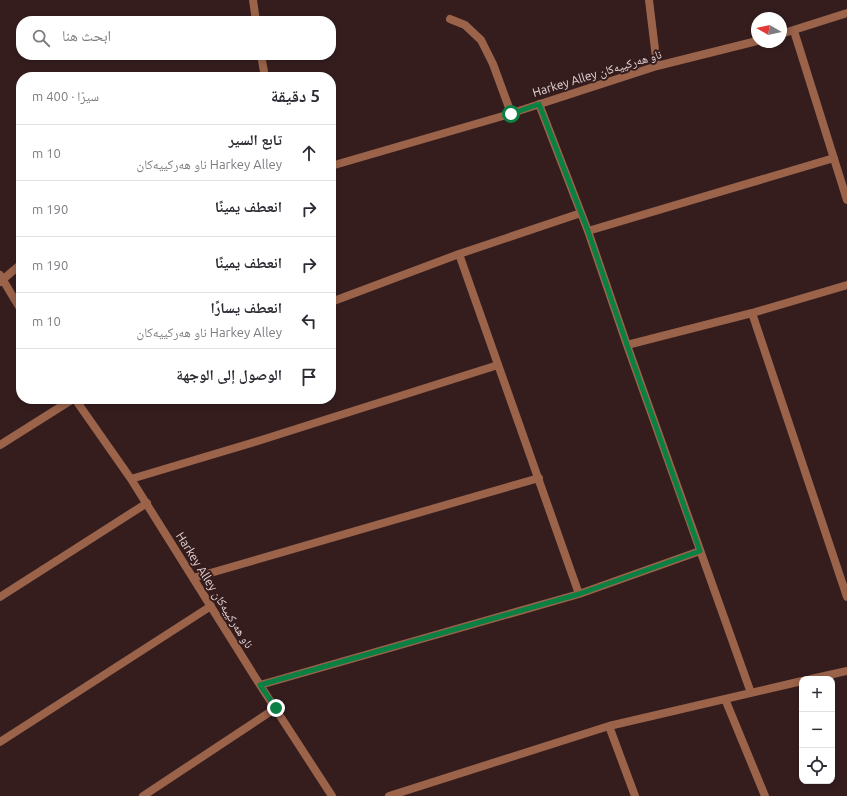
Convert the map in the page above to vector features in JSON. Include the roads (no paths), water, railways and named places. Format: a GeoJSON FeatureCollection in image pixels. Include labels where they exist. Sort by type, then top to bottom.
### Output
{"type":"FeatureCollection","features":[{"type":"Feature","properties":{"kind":"street"},"geometry":{"type":"LineString","coordinates":[[253,0],[255,16]]}},
{"type":"Feature","properties":{"kind":"street"},"geometry":{"type":"LineString","coordinates":[[649,0],[657,66]]}},
{"type":"Feature","properties":{"kind":"street"},"geometry":{"type":"LineString","coordinates":[[787,33],[847,13]]}},
{"type":"Feature","properties":{"kind":"street"},"geometry":{"type":"LineString","coordinates":[[450,19],[466,25],[481,40],[493,64],[511,114]]}},
{"type":"Feature","properties":{"kind":"street"},"geometry":{"type":"LineString","coordinates":[[794,31],[847,200]]}},
{"type":"Feature","properties":{"kind":"street","name":"Harkey Alley ناو هەركييەكان"},"geometry":{"type":"LineString","coordinates":[[336,165],[511,114],[657,66],[751,42]]}},
{"type":"Feature","properties":{"kind":"street"},"geometry":{"type":"LineString","coordinates":[[262,60],[264,72]]}},
{"type":"Feature","properties":{"kind":"street"},"geometry":{"type":"LineString","coordinates":[[539,104],[588,231],[700,551],[752,693]]}},
{"type":"Feature","properties":{"kind":"street"},"geometry":{"type":"LineString","coordinates":[[588,231],[834,158]]}},
{"type":"Feature","properties":{"kind":"street"},"geometry":{"type":"LineString","coordinates":[[336,300],[459,254],[581,213]]}},
{"type":"Feature","properties":{"kind":"street"},"geometry":{"type":"LineString","coordinates":[[459,254],[579,594]]}},
{"type":"Feature","properties":{"kind":"street"},"geometry":{"type":"LineString","coordinates":[[16,268],[1,279],[16,302]]}},
{"type":"Feature","properties":{"kind":"street"},"geometry":{"type":"LineString","coordinates":[[627,345],[752,313],[847,285]]}},
{"type":"Feature","properties":{"kind":"street"},"geometry":{"type":"LineString","coordinates":[[752,313],[847,597]]}},
{"type":"Feature","properties":{"kind":"street"},"geometry":{"type":"LineString","coordinates":[[131,479],[258,441],[498,365]]}},
{"type":"Feature","properties":{"kind":"street"},"geometry":{"type":"LineString","coordinates":[[0,445],[66,404]]}},
{"type":"Feature","properties":{"kind":"street","name":"Harkey Alley ناو هەركييەكان"},"geometry":{"type":"LineString","coordinates":[[78,404],[147,503],[260,685],[332,796]]}},
{"type":"Feature","properties":{"kind":"street"},"geometry":{"type":"LineString","coordinates":[[193,578],[539,478]]}},
{"type":"Feature","properties":{"kind":"street"},"geometry":{"type":"LineString","coordinates":[[0,597],[147,503]]}},
{"type":"Feature","properties":{"kind":"street"},"geometry":{"type":"LineString","coordinates":[[260,685],[579,594],[700,551]]}},
{"type":"Feature","properties":{"kind":"street"},"geometry":{"type":"LineString","coordinates":[[0,742],[211,606]]}},
{"type":"Feature","properties":{"kind":"street"},"geometry":{"type":"LineString","coordinates":[[824,676],[847,671]]}},
{"type":"Feature","properties":{"kind":"street"},"geometry":{"type":"LineString","coordinates":[[389,796],[609,726],[799,682]]}},
{"type":"Feature","properties":{"kind":"street"},"geometry":{"type":"LineString","coordinates":[[725,699],[765,796]]}},
{"type":"Feature","properties":{"kind":"street"},"geometry":{"type":"LineString","coordinates":[[143,796],[276,708]]}},
{"type":"Feature","properties":{"kind":"street"},"geometry":{"type":"LineString","coordinates":[[609,726],[635,796]]}}]}
